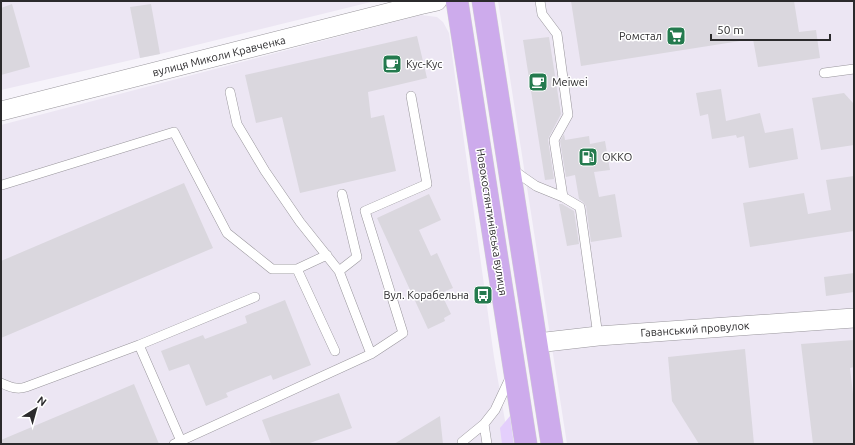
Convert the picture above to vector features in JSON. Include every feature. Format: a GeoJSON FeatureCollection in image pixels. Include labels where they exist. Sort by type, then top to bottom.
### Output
{"type":"FeatureCollection","features":[{"type":"Feature","properties":{"kind":"main road","name":"Новокостянтинівська вулиця"},"geometry":{"type":"LineString","coordinates":[[457,1],[526,444]]}},
{"type":"Feature","properties":{"kind":"main road"},"geometry":{"type":"LineString","coordinates":[[483,1],[552,444]]}},
{"type":"Feature","properties":{"kind":"street","name":"вулиця Миколи Кравченка"},"geometry":{"type":"LineString","coordinates":[[1,111],[437,1]]}},
{"type":"Feature","properties":{"kind":"street","name":"Гаванський провулок"},"geometry":{"type":"LineString","coordinates":[[537,343],[598,336],[854,318]]}},
{"type":"Feature","properties":{"kind":"lane"},"geometry":{"type":"LineString","coordinates":[[540,1],[542,14],[558,34],[568,115],[554,140],[563,197]]}},
{"type":"Feature","properties":{"kind":"lane"},"geometry":{"type":"LineString","coordinates":[[824,73],[854,69]]}},
{"type":"Feature","properties":{"kind":"lane"},"geometry":{"type":"LineString","coordinates":[[230,92],[237,124],[265,171],[300,222],[339,271],[371,354]]}},
{"type":"Feature","properties":{"kind":"lane"},"geometry":{"type":"LineString","coordinates":[[139,345],[177,442],[371,354],[403,333],[365,212],[427,184],[411,96]]}},
{"type":"Feature","properties":{"kind":"lane"},"geometry":{"type":"LineString","coordinates":[[2,185],[174,132],[227,232],[272,269],[297,270],[327,255]]}},
{"type":"Feature","properties":{"kind":"lane"},"geometry":{"type":"LineString","coordinates":[[509,166],[536,186],[563,197],[580,207],[598,336]]}},
{"type":"Feature","properties":{"kind":"lane"},"geometry":{"type":"LineString","coordinates":[[339,271],[357,257],[342,194]]}},
{"type":"Feature","properties":{"kind":"lane"},"geometry":{"type":"LineString","coordinates":[[297,270],[335,351]]}},
{"type":"Feature","properties":{"kind":"lane"},"geometry":{"type":"LineString","coordinates":[[1,383],[20,389],[26,387],[139,345],[255,297]]}},
{"type":"Feature","properties":{"kind":"lane"},"geometry":{"type":"LineString","coordinates":[[462,442],[484,424],[495,410],[515,370]]}},
{"type":"Feature","properties":{"kind":"lane"},"geometry":{"type":"LineString","coordinates":[[484,424],[487,444]]}},
{"type":"Feature","properties":{"kind":"shaded area"},"geometry":{"type":"Polygon","coordinates":[[[1,1],[375,1],[160,54],[1,90],[1,1]]]}},
{"type":"Feature","properties":{"kind":"shaded area"},"geometry":{"type":"Polygon","coordinates":[[[498,1],[854,1],[854,444],[567,444],[498,1]]]}},
{"type":"Feature","properties":{"kind":"shaded area"},"geometry":{"type":"Polygon","coordinates":[[[421,15],[437,17],[443,22],[449,33],[494,357],[509,444],[1,444],[1,125],[421,15]]]}},
{"type":"Feature","properties":{"kind":"shaded area"},"geometry":{"type":"Polygon","coordinates":[[[510,416],[514,444],[502,444],[500,428],[510,416]]]}},
{"type":"Feature","properties":{"kind":"building","name":"Ромстал"},"geometry":{"type":"Polygon","coordinates":[[[571,1],[794,1],[799,32],[816,30],[820,58],[758,67],[753,39],[581,66],[571,1]]]}},
{"type":"Feature","properties":{"kind":"building"},"geometry":{"type":"Polygon","coordinates":[[[12,4],[30,67],[1,75],[1,8],[12,4]]]}},
{"type":"Feature","properties":{"kind":"building"},"geometry":{"type":"Polygon","coordinates":[[[151,4],[160,54],[140,58],[130,7],[151,4]]]}},
{"type":"Feature","properties":{"kind":"building"},"geometry":{"type":"Polygon","coordinates":[[[417,36],[427,78],[368,92],[371,118],[384,115],[396,171],[300,193],[282,117],[256,123],[245,75],[417,36]]]}},
{"type":"Feature","properties":{"kind":"building"},"geometry":{"type":"Polygon","coordinates":[[[549,37],[561,114],[548,140],[554,179],[545,180],[523,40],[549,37]]]}},
{"type":"Feature","properties":{"kind":"building"},"geometry":{"type":"Polygon","coordinates":[[[721,89],[726,121],[760,113],[765,133],[793,128],[798,159],[749,168],[744,136],[737,138],[736,135],[712,139],[708,114],[700,116],[696,93],[721,89]]]}},
{"type":"Feature","properties":{"kind":"building"},"geometry":{"type":"Polygon","coordinates":[[[844,93],[853,103],[854,145],[821,150],[812,98],[844,93]]]}},
{"type":"Feature","properties":{"kind":"building"},"geometry":{"type":"Polygon","coordinates":[[[564,134],[565,140],[589,136],[590,144],[605,141],[610,170],[594,172],[599,197],[615,194],[622,237],[591,242],[586,206],[579,199],[575,175],[566,177],[560,141],[564,134]]]}},
{"type":"Feature","properties":{"kind":"building"},"geometry":{"type":"Polygon","coordinates":[[[854,176],[854,231],[750,247],[743,203],[804,193],[808,214],[831,210],[826,180],[854,176]]]}},
{"type":"Feature","properties":{"kind":"building"},"geometry":{"type":"Polygon","coordinates":[[[184,183],[213,248],[1,338],[1,261],[184,183]]]}},
{"type":"Feature","properties":{"kind":"building"},"geometry":{"type":"Polygon","coordinates":[[[429,194],[441,220],[419,230],[431,256],[437,253],[453,288],[441,293],[451,314],[444,318],[445,321],[428,329],[377,218],[429,194]]]}},
{"type":"Feature","properties":{"kind":"building"},"geometry":{"type":"Polygon","coordinates":[[[559,204],[562,204],[574,211],[579,244],[567,246],[559,204]]]}},
{"type":"Feature","properties":{"kind":"building"},"geometry":{"type":"Polygon","coordinates":[[[854,273],[854,292],[826,296],[824,277],[854,273]]]}},
{"type":"Feature","properties":{"kind":"building"},"geometry":{"type":"Polygon","coordinates":[[[285,300],[311,365],[273,380],[271,375],[226,393],[228,397],[206,406],[189,364],[169,371],[161,351],[203,335],[205,339],[247,323],[245,316],[285,300]]]}},
{"type":"Feature","properties":{"kind":"building"},"geometry":{"type":"Polygon","coordinates":[[[854,340],[854,367],[850,368],[854,403],[854,444],[813,444],[801,344],[854,340]]]}},
{"type":"Feature","properties":{"kind":"building"},"geometry":{"type":"Polygon","coordinates":[[[745,349],[754,444],[699,444],[672,401],[668,357],[745,349]]]}},
{"type":"Feature","properties":{"kind":"building"},"geometry":{"type":"Polygon","coordinates":[[[134,384],[159,444],[1,444],[1,440],[134,384]]]}},
{"type":"Feature","properties":{"kind":"building"},"geometry":{"type":"Polygon","coordinates":[[[339,393],[352,428],[307,444],[271,444],[262,420],[339,393]]]}},
{"type":"Feature","properties":{"kind":"building"},"geometry":{"type":"Polygon","coordinates":[[[440,416],[443,444],[394,444],[440,416]]]}},
{"type":"Feature","properties":{"kind":"place","name":"Ромстал"},"geometry":{"type":"Point","coordinates":[676,36]}},
{"type":"Feature","properties":{"kind":"place","name":"Кус-Кус"},"geometry":{"type":"Point","coordinates":[392,64]}},
{"type":"Feature","properties":{"kind":"place","name":"Meiwei"},"geometry":{"type":"Point","coordinates":[538,82]}},
{"type":"Feature","properties":{"kind":"place","name":"ОККО"},"geometry":{"type":"Point","coordinates":[588,157]}},
{"type":"Feature","properties":{"kind":"place","name":"Вул. Корабельна"},"geometry":{"type":"Point","coordinates":[483,295]}}]}
